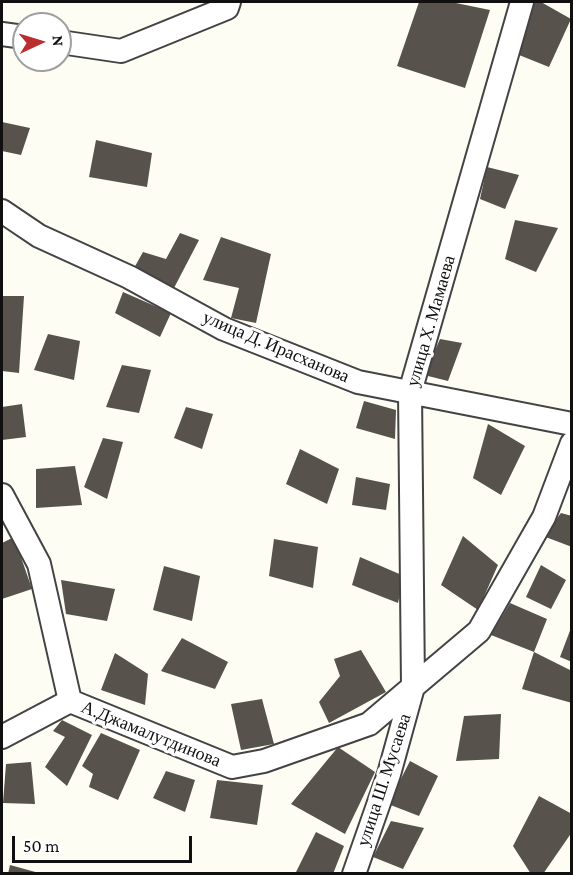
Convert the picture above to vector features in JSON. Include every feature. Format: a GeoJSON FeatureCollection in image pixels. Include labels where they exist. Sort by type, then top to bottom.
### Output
{"type":"FeatureCollection","features":[{"type":"Feature","properties":{"kind":"street"},"geometry":{"type":"LineString","coordinates":[[72,44],[121,51],[227,8],[230,2]]}},
{"type":"Feature","properties":{"kind":"street","name":"улица Х. Мамаева"},"geometry":{"type":"LineString","coordinates":[[413,687],[410,392],[522,2]]}},
{"type":"Feature","properties":{"kind":"street","name":"улица Д. Ирасханова"},"geometry":{"type":"LineString","coordinates":[[2,211],[39,236],[129,277],[224,329],[358,382],[572,424]]}},
{"type":"Feature","properties":{"kind":"street"},"geometry":{"type":"LineString","coordinates":[[413,687],[479,632],[544,517],[572,443]]}},
{"type":"Feature","properties":{"kind":"street"},"geometry":{"type":"LineString","coordinates":[[2,495],[39,564],[70,701],[2,737]]}},
{"type":"Feature","properties":{"kind":"street","name":"А.Джамалутдинова"},"geometry":{"type":"LineString","coordinates":[[70,701],[232,767],[264,761],[369,724],[413,687]]}},
{"type":"Feature","properties":{"kind":"street","name":"улица Ш. Мусаева"},"geometry":{"type":"LineString","coordinates":[[354,873],[389,774],[413,687]]}},
{"type":"Feature","properties":{"kind":"building"},"geometry":{"type":"Polygon","coordinates":[[[419,2],[451,2],[490,10],[465,88],[397,66],[419,2]]]}},
{"type":"Feature","properties":{"kind":"building"},"geometry":{"type":"Polygon","coordinates":[[[535,2],[541,2],[571,19],[549,67],[514,53],[535,2]]]}},
{"type":"Feature","properties":{"kind":"building"},"geometry":{"type":"Polygon","coordinates":[[[2,122],[30,128],[21,155],[2,151],[2,122]]]}},
{"type":"Feature","properties":{"kind":"building"},"geometry":{"type":"Polygon","coordinates":[[[96,140],[152,153],[147,187],[89,177],[96,140]]]}},
{"type":"Feature","properties":{"kind":"building"},"geometry":{"type":"Polygon","coordinates":[[[487,167],[519,175],[505,209],[480,199],[487,167]]]}},
{"type":"Feature","properties":{"kind":"building"},"geometry":{"type":"Polygon","coordinates":[[[515,220],[558,228],[536,272],[505,259],[515,220]]]}},
{"type":"Feature","properties":{"kind":"building"},"geometry":{"type":"Polygon","coordinates":[[[180,233],[199,240],[174,288],[129,277],[143,252],[166,259],[180,233]]]}},
{"type":"Feature","properties":{"kind":"building"},"geometry":{"type":"Polygon","coordinates":[[[221,237],[271,254],[256,323],[231,318],[239,288],[203,280],[221,237]]]}},
{"type":"Feature","properties":{"kind":"building"},"geometry":{"type":"Polygon","coordinates":[[[123,292],[171,313],[160,337],[115,313],[123,292]]]}},
{"type":"Feature","properties":{"kind":"building"},"geometry":{"type":"Polygon","coordinates":[[[2,296],[24,296],[19,373],[2,371],[2,296]]]}},
{"type":"Feature","properties":{"kind":"building"},"geometry":{"type":"Polygon","coordinates":[[[48,334],[80,341],[74,380],[34,370],[48,334]]]}},
{"type":"Feature","properties":{"kind":"building"},"geometry":{"type":"Polygon","coordinates":[[[440,339],[462,343],[448,381],[424,375],[440,339]]]}},
{"type":"Feature","properties":{"kind":"building"},"geometry":{"type":"Polygon","coordinates":[[[122,365],[151,370],[139,413],[106,407],[122,365]]]}},
{"type":"Feature","properties":{"kind":"building"},"geometry":{"type":"Polygon","coordinates":[[[364,401],[396,410],[395,439],[356,428],[364,401]]]}},
{"type":"Feature","properties":{"kind":"building"},"geometry":{"type":"Polygon","coordinates":[[[22,404],[26,437],[2,440],[2,407],[22,404]]]}},
{"type":"Feature","properties":{"kind":"building"},"geometry":{"type":"Polygon","coordinates":[[[186,407],[213,414],[202,449],[174,438],[186,407]]]}},
{"type":"Feature","properties":{"kind":"building"},"geometry":{"type":"Polygon","coordinates":[[[488,424],[525,446],[501,495],[473,478],[488,424]]]}},
{"type":"Feature","properties":{"kind":"building"},"geometry":{"type":"Polygon","coordinates":[[[103,438],[123,442],[107,499],[84,487],[103,438]]]}},
{"type":"Feature","properties":{"kind":"building"},"geometry":{"type":"Polygon","coordinates":[[[300,449],[339,469],[327,504],[286,484],[300,449]]]}},
{"type":"Feature","properties":{"kind":"building"},"geometry":{"type":"Polygon","coordinates":[[[75,466],[82,505],[36,508],[36,469],[75,466]]]}},
{"type":"Feature","properties":{"kind":"building"},"geometry":{"type":"Polygon","coordinates":[[[356,477],[390,484],[386,510],[352,505],[356,477]]]}},
{"type":"Feature","properties":{"kind":"building"},"geometry":{"type":"Polygon","coordinates":[[[561,513],[572,516],[572,547],[543,536],[561,513]]]}},
{"type":"Feature","properties":{"kind":"building"},"geometry":{"type":"Polygon","coordinates":[[[463,536],[498,565],[478,610],[441,585],[463,536]]]}},
{"type":"Feature","properties":{"kind":"building"},"geometry":{"type":"Polygon","coordinates":[[[14,537],[32,589],[2,599],[2,543],[14,537]]]}},
{"type":"Feature","properties":{"kind":"building"},"geometry":{"type":"Polygon","coordinates":[[[274,539],[318,547],[313,588],[269,576],[274,539]]]}},
{"type":"Feature","properties":{"kind":"building"},"geometry":{"type":"Polygon","coordinates":[[[360,557],[404,576],[398,603],[352,585],[360,557]]]}},
{"type":"Feature","properties":{"kind":"building"},"geometry":{"type":"Polygon","coordinates":[[[541,565],[566,580],[551,609],[526,597],[541,565]]]}},
{"type":"Feature","properties":{"kind":"building"},"geometry":{"type":"Polygon","coordinates":[[[164,566],[200,576],[192,621],[153,610],[164,566]]]}},
{"type":"Feature","properties":{"kind":"building"},"geometry":{"type":"Polygon","coordinates":[[[61,580],[115,589],[107,621],[66,614],[61,580]]]}},
{"type":"Feature","properties":{"kind":"building"},"geometry":{"type":"Polygon","coordinates":[[[510,603],[547,619],[534,652],[491,635],[510,603]]]}},
{"type":"Feature","properties":{"kind":"building"},"geometry":{"type":"Polygon","coordinates":[[[572,628],[572,662],[560,657],[572,628]]]}},
{"type":"Feature","properties":{"kind":"building"},"geometry":{"type":"Polygon","coordinates":[[[182,638],[228,662],[215,689],[161,671],[182,638]]]}},
{"type":"Feature","properties":{"kind":"building"},"geometry":{"type":"Polygon","coordinates":[[[361,650],[386,692],[329,723],[319,702],[340,676],[334,659],[361,650]]]}},
{"type":"Feature","properties":{"kind":"building"},"geometry":{"type":"Polygon","coordinates":[[[534,652],[572,671],[572,703],[522,689],[534,652]]]}},
{"type":"Feature","properties":{"kind":"building"},"geometry":{"type":"Polygon","coordinates":[[[115,653],[148,674],[145,705],[101,690],[115,653]]]}},
{"type":"Feature","properties":{"kind":"building"},"geometry":{"type":"Polygon","coordinates":[[[262,699],[274,744],[241,750],[231,704],[262,699]]]}},
{"type":"Feature","properties":{"kind":"building"},"geometry":{"type":"Polygon","coordinates":[[[501,714],[499,759],[456,761],[464,716],[501,714]]]}},
{"type":"Feature","properties":{"kind":"building"},"geometry":{"type":"Polygon","coordinates":[[[62,720],[92,735],[67,786],[45,767],[65,737],[53,731],[62,720]]]}},
{"type":"Feature","properties":{"kind":"building"},"geometry":{"type":"Polygon","coordinates":[[[101,733],[140,750],[118,800],[89,787],[93,774],[82,766],[101,733]]]}},
{"type":"Feature","properties":{"kind":"building"},"geometry":{"type":"Polygon","coordinates":[[[338,747],[375,772],[345,834],[291,804],[338,747]]]}},
{"type":"Feature","properties":{"kind":"building"},"geometry":{"type":"Polygon","coordinates":[[[410,761],[438,776],[419,816],[388,804],[410,761]]]}},
{"type":"Feature","properties":{"kind":"building"},"geometry":{"type":"Polygon","coordinates":[[[31,762],[35,804],[3,803],[6,764],[31,762]]]}},
{"type":"Feature","properties":{"kind":"building"},"geometry":{"type":"Polygon","coordinates":[[[166,771],[195,780],[185,812],[153,798],[166,771]]]}},
{"type":"Feature","properties":{"kind":"building"},"geometry":{"type":"Polygon","coordinates":[[[217,780],[263,785],[257,825],[210,818],[217,780]]]}},
{"type":"Feature","properties":{"kind":"building"},"geometry":{"type":"Polygon","coordinates":[[[539,796],[572,814],[572,832],[543,874],[531,874],[513,846],[539,796]]]}},
{"type":"Feature","properties":{"kind":"building"},"geometry":{"type":"Polygon","coordinates":[[[391,821],[424,828],[403,869],[373,857],[391,821]]]}},
{"type":"Feature","properties":{"kind":"building"},"geometry":{"type":"Polygon","coordinates":[[[316,832],[344,846],[333,874],[295,874],[316,832]]]}},
{"type":"Feature","properties":{"kind":"building"},"geometry":{"type":"Polygon","coordinates":[[[10,865],[39,873],[8,874],[10,865]]]}}]}
